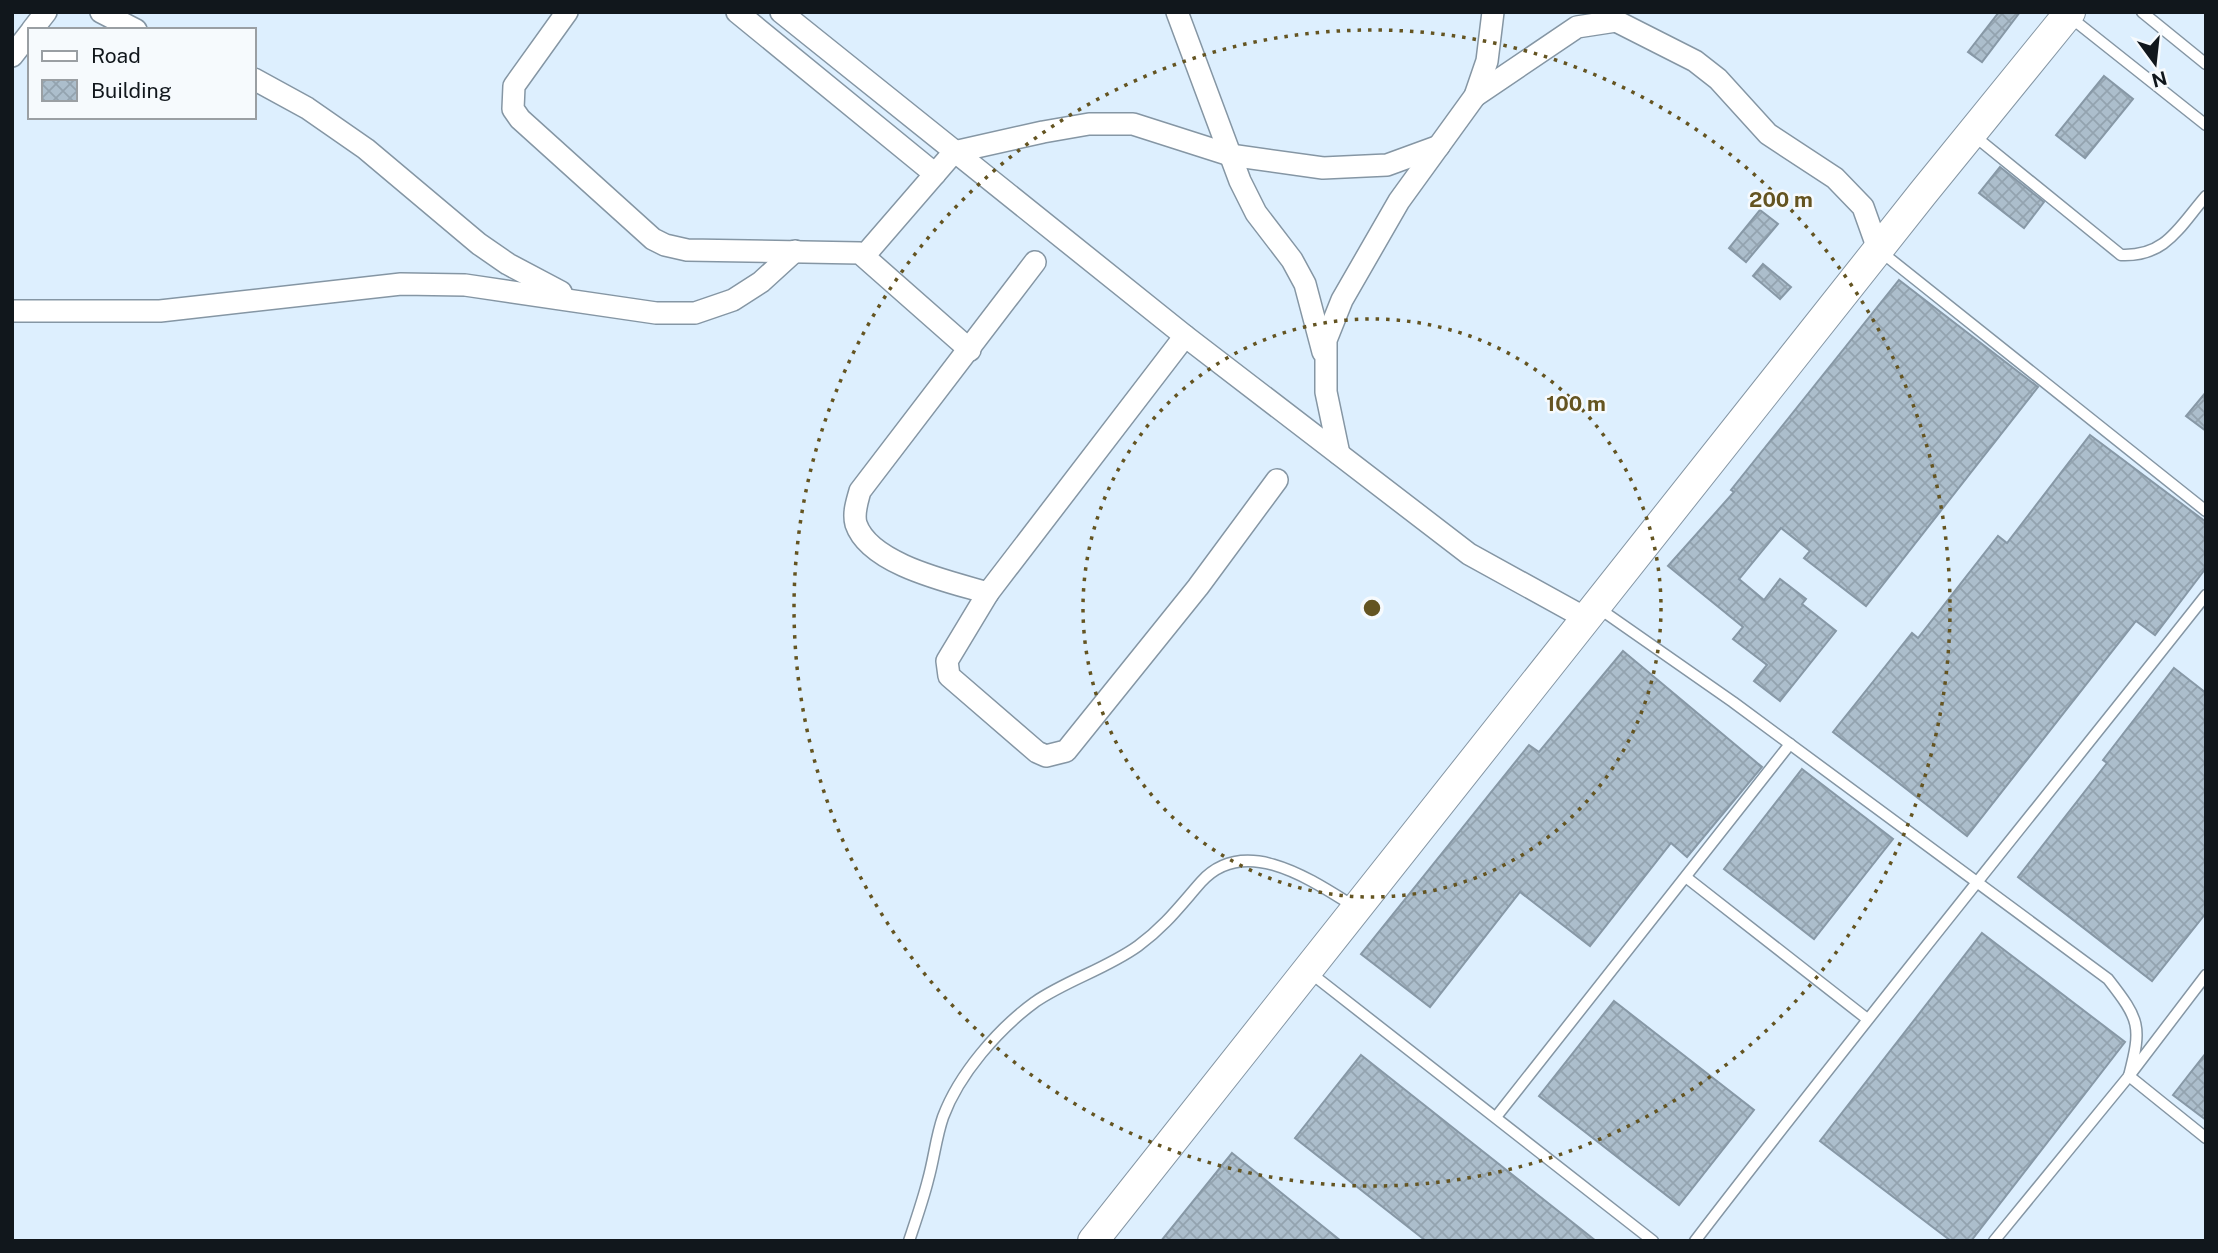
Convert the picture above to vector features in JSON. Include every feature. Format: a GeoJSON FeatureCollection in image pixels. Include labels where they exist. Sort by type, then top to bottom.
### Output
{"type":"FeatureCollection","features":[{"type":"Feature","properties":{"kind":"main road"},"geometry":{"type":"LineString","coordinates":[[1093,1241],[2067,13]]}},
{"type":"Feature","properties":{"kind":"street"},"geometry":{"type":"LineString","coordinates":[[34,28],[46,12]]}},
{"type":"Feature","properties":{"kind":"street"},"geometry":{"type":"LineString","coordinates":[[101,12],[132,28]]}},
{"type":"Feature","properties":{"kind":"street"},"geometry":{"type":"LineString","coordinates":[[567,12],[514,86],[513,109],[520,119],[653,239],[664,245],[687,250],[845,252],[864,256],[970,351]]}},
{"type":"Feature","properties":{"kind":"street"},"geometry":{"type":"LineString","coordinates":[[737,12],[935,174]]}},
{"type":"Feature","properties":{"kind":"street"},"geometry":{"type":"LineString","coordinates":[[781,12],[1185,336],[1469,554],[1592,613]]}},
{"type":"Feature","properties":{"kind":"street"},"geometry":{"type":"LineString","coordinates":[[1177,12],[1230,155],[1256,214],[1292,260],[1305,284],[1324,354],[1326,392],[1339,454]]}},
{"type":"Feature","properties":{"kind":"street"},"geometry":{"type":"LineString","coordinates":[[1324,354],[1342,300],[1399,201],[1475,96],[1487,61],[1493,12]]}},
{"type":"Feature","properties":{"kind":"street"},"geometry":{"type":"LineString","coordinates":[[1475,96],[1577,27],[1612,17],[1695,61],[1717,79],[1768,134],[1836,177],[1863,207],[1878,249]]}},
{"type":"Feature","properties":{"kind":"street"},"geometry":{"type":"LineString","coordinates":[[12,56],[28,36]]}},
{"type":"Feature","properties":{"kind":"street"},"geometry":{"type":"LineString","coordinates":[[256,80],[307,108],[356,142],[499,257],[579,301]]}},
{"type":"Feature","properties":{"kind":"street"},"geometry":{"type":"LineString","coordinates":[[864,256],[954,152],[1077,126],[1133,124],[1230,155],[1323,167],[1359,168],[1387,165],[1439,146]]}},
{"type":"Feature","properties":{"kind":"street"},"geometry":{"type":"LineString","coordinates":[[12,311],[160,311],[401,284],[464,285],[656,313],[695,313],[733,300],[761,282],[795,251]]}},
{"type":"Feature","properties":{"kind":"street"},"geometry":{"type":"LineString","coordinates":[[988,593],[922,574],[901,564],[873,546],[862,535],[855,521],[860,491],[970,351],[1035,262]]}},
{"type":"Feature","properties":{"kind":"street"},"geometry":{"type":"LineString","coordinates":[[1185,336],[988,593],[947,661],[949,676],[1037,752],[1056,756],[1066,751],[1198,587],[1277,480]]}},
{"type":"Feature","properties":{"kind":"lane"},"geometry":{"type":"LineString","coordinates":[[2142,12],[2206,64]]}},
{"type":"Feature","properties":{"kind":"lane"},"geometry":{"type":"LineString","coordinates":[[2067,13],[2206,125]]}},
{"type":"Feature","properties":{"kind":"lane"},"geometry":{"type":"LineString","coordinates":[[1972,134],[2121,255],[2152,252],[2164,245],[2206,196]]}},
{"type":"Feature","properties":{"kind":"lane"},"geometry":{"type":"LineString","coordinates":[[1878,249],[2206,511]]}},
{"type":"Feature","properties":{"kind":"lane"},"geometry":{"type":"LineString","coordinates":[[1695,1241],[1866,1018],[1979,883],[2206,595]]}},
{"type":"Feature","properties":{"kind":"lane"},"geometry":{"type":"LineString","coordinates":[[1592,613],[1790,744],[2108,979],[2127,1003],[2139,1035],[2129,1076]]}},
{"type":"Feature","properties":{"kind":"lane"},"geometry":{"type":"LineString","coordinates":[[1496,1117],[1790,744]]}},
{"type":"Feature","properties":{"kind":"lane"},"geometry":{"type":"LineString","coordinates":[[909,1241],[943,1117],[965,1077],[988,1048],[1013,1020],[1037,1001],[1135,948],[1161,929],[1202,881],[1218,868],[1240,862],[1260,861],[1279,866],[1311,880],[1357,908]]}},
{"type":"Feature","properties":{"kind":"lane"},"geometry":{"type":"LineString","coordinates":[[1687,878],[1866,1018]]}},
{"type":"Feature","properties":{"kind":"lane"},"geometry":{"type":"LineString","coordinates":[[1307,970],[1653,1241]]}},
{"type":"Feature","properties":{"kind":"lane"},"geometry":{"type":"LineString","coordinates":[[1994,1241],[2129,1076],[2206,975]]}},
{"type":"Feature","properties":{"kind":"lane"},"geometry":{"type":"LineString","coordinates":[[2129,1076],[2206,1138]]}},
{"type":"Feature","properties":{"kind":"building"},"geometry":{"type":"Polygon","coordinates":[[[1999,12],[2020,12],[1982,62],[1968,52],[1999,12]]]}},
{"type":"Feature","properties":{"kind":"building"},"geometry":{"type":"Polygon","coordinates":[[[2104,76],[2133,99],[2085,158],[2056,135],[2104,76]]]}},
{"type":"Feature","properties":{"kind":"building"},"geometry":{"type":"Polygon","coordinates":[[[2000,167],[2044,202],[2024,228],[1979,193],[2000,167]]]}},
{"type":"Feature","properties":{"kind":"building"},"geometry":{"type":"Polygon","coordinates":[[[1760,210],[1778,224],[1746,262],[1729,248],[1760,210]]]}},
{"type":"Feature","properties":{"kind":"building"},"geometry":{"type":"Polygon","coordinates":[[[1763,264],[1791,287],[1780,299],[1753,276],[1763,264]]]}},
{"type":"Feature","properties":{"kind":"building"},"geometry":{"type":"Polygon","coordinates":[[[1899,280],[2038,387],[1866,606],[1804,558],[1810,551],[1781,528],[1739,579],[1764,600],[1780,579],[1806,599],[1802,604],[1836,631],[1780,701],[1754,681],[1767,665],[1733,639],[1743,627],[1668,566],[1734,492],[1731,490],[1899,280]]]}},
{"type":"Feature","properties":{"kind":"building"},"geometry":{"type":"Polygon","coordinates":[[[2206,392],[2206,431],[2186,416],[2206,392]]]}},
{"type":"Feature","properties":{"kind":"building"},"geometry":{"type":"Polygon","coordinates":[[[2090,435],[2206,522],[2206,568],[2155,635],[2136,621],[1967,836],[1833,732],[1912,633],[1918,638],[1998,536],[2007,543],[2090,435]]]}},
{"type":"Feature","properties":{"kind":"building"},"geometry":{"type":"Polygon","coordinates":[[[1623,651],[1762,767],[1687,857],[1671,843],[1590,946],[1520,892],[1430,1007],[1361,954],[1529,745],[1539,752],[1623,651]]]}},
{"type":"Feature","properties":{"kind":"building"},"geometry":{"type":"Polygon","coordinates":[[[2174,668],[2206,693],[2206,913],[2152,981],[2018,877],[2107,763],[2103,760],[2174,668]]]}},
{"type":"Feature","properties":{"kind":"building"},"geometry":{"type":"Polygon","coordinates":[[[1802,769],[1893,839],[1814,939],[1724,869],[1802,769]]]}},
{"type":"Feature","properties":{"kind":"building"},"geometry":{"type":"Polygon","coordinates":[[[1982,933],[2125,1042],[1971,1241],[1951,1241],[1820,1141],[1982,933]]]}},
{"type":"Feature","properties":{"kind":"building"},"geometry":{"type":"Polygon","coordinates":[[[1614,1001],[1754,1110],[1679,1205],[1539,1096],[1614,1001]]]}},
{"type":"Feature","properties":{"kind":"building"},"geometry":{"type":"Polygon","coordinates":[[[2206,1053],[2206,1120],[2173,1095],[2206,1053]]]}},
{"type":"Feature","properties":{"kind":"building"},"geometry":{"type":"Polygon","coordinates":[[[1361,1055],[1596,1241],[1426,1241],[1295,1138],[1361,1055]]]}},
{"type":"Feature","properties":{"kind":"building"},"geometry":{"type":"Polygon","coordinates":[[[1232,1153],[1341,1241],[1161,1241],[1232,1153]]]}}]}
